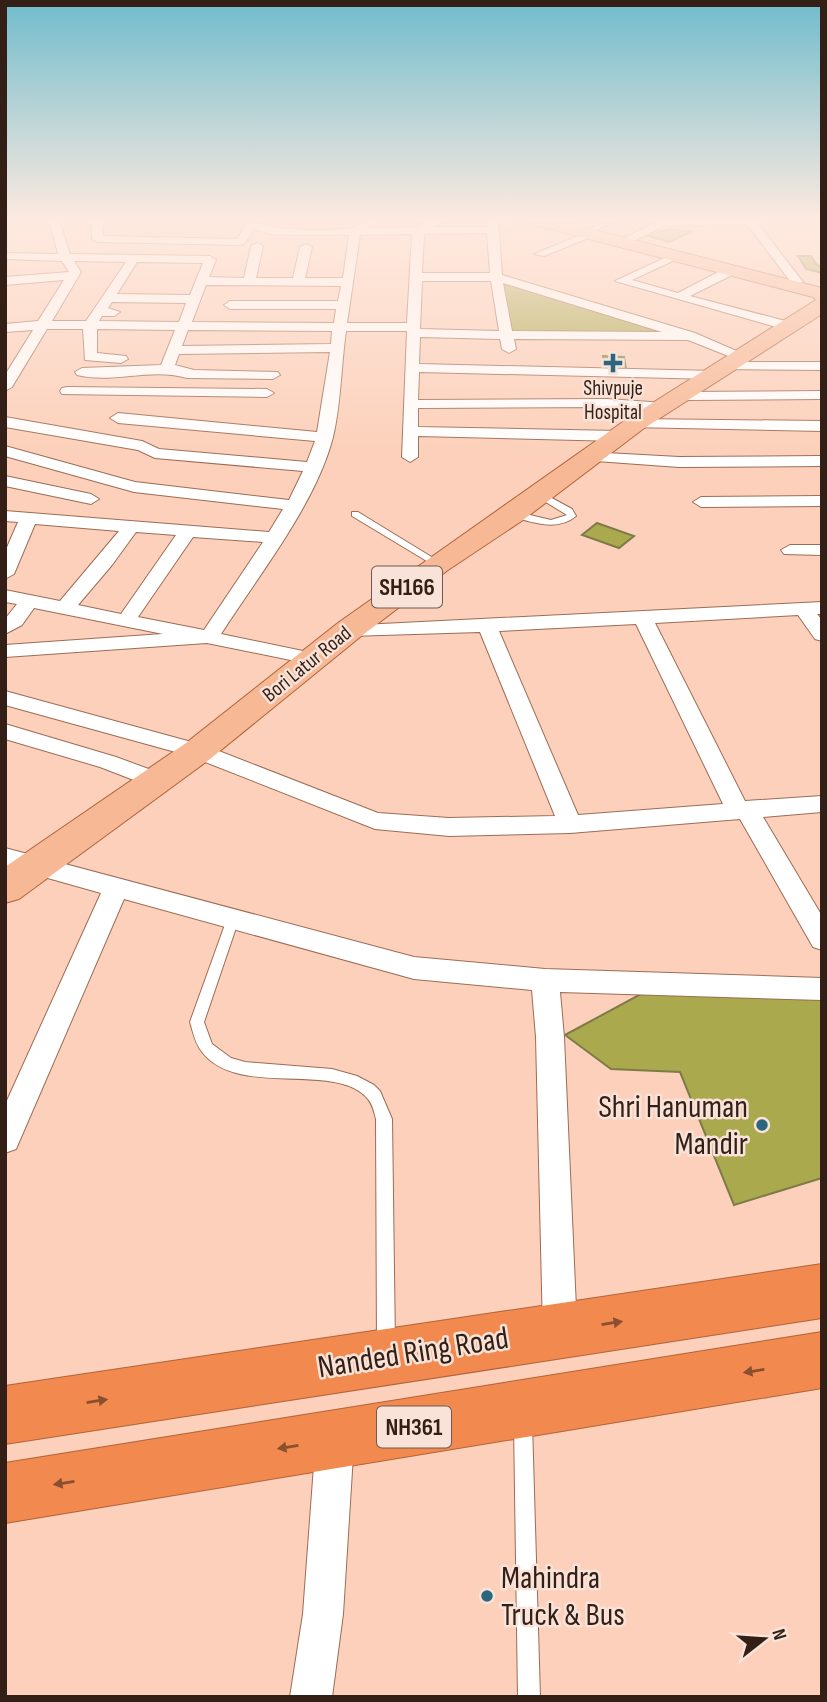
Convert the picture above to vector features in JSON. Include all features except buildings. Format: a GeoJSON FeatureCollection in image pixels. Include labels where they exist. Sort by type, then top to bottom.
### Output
{"type":"FeatureCollection","features":[{"type":"Feature","properties":{"kind":"highway","name":"Nanded Ring Road"},"geometry":{"type":"LineString","coordinates":[[5,1415],[822,1291]]}},
{"type":"Feature","properties":{"kind":"highway","name":"NH361"},"geometry":{"type":"LineString","coordinates":[[5,1493],[822,1360]]}},
{"type":"Feature","properties":{"kind":"main road","name":"Bori Latur Road"},"geometry":{"type":"LineString","coordinates":[[5,888],[198,751],[349,630],[438,564],[513,514],[626,430],[749,354],[813,299]]}},
{"type":"Feature","properties":{"kind":"street"},"geometry":{"type":"LineString","coordinates":[[6,385],[57,299]]}},
{"type":"Feature","properties":{"kind":"street"},"geometry":{"type":"LineString","coordinates":[[107,299],[90,326],[90,357],[170,359],[279,349],[336,348]]}},
{"type":"Feature","properties":{"kind":"street"},"geometry":{"type":"LineString","coordinates":[[170,359],[194,299]]}},
{"type":"Feature","properties":{"kind":"street"},"geometry":{"type":"LineString","coordinates":[[209,637],[273,538],[312,467],[325,437],[344,299]]}},
{"type":"Feature","properties":{"kind":"street"},"geometry":{"type":"LineString","coordinates":[[410,457],[415,299]]}},
{"type":"Feature","properties":{"kind":"street"},"geometry":{"type":"LineString","coordinates":[[500,299],[515,370]]}},
{"type":"Feature","properties":{"kind":"street"},"geometry":{"type":"LineString","coordinates":[[571,299],[749,354],[822,366]]}},
{"type":"Feature","properties":{"kind":"street"},"geometry":{"type":"LineString","coordinates":[[682,299],[749,354]]}},
{"type":"Feature","properties":{"kind":"street"},"geometry":{"type":"LineString","coordinates":[[230,305],[343,305]]}},
{"type":"Feature","properties":{"kind":"street"},"geometry":{"type":"LineString","coordinates":[[5,328],[99,312],[188,313]]}},
{"type":"Feature","properties":{"kind":"street"},"geometry":{"type":"LineString","coordinates":[[46,319],[90,326],[339,326],[506,335],[690,337]]}},
{"type":"Feature","properties":{"kind":"street"},"geometry":{"type":"LineString","coordinates":[[262,422],[279,349]]}},
{"type":"Feature","properties":{"kind":"street"},"geometry":{"type":"LineString","coordinates":[[412,368],[515,370],[749,354]]}},
{"type":"Feature","properties":{"kind":"street"},"geometry":{"type":"LineString","coordinates":[[82,372],[99,375],[170,359],[188,371],[187,374],[273,375]]}},
{"type":"Feature","properties":{"kind":"street"},"geometry":{"type":"LineString","coordinates":[[5,362],[21,361]]}},
{"type":"Feature","properties":{"kind":"street"},"geometry":{"type":"LineString","coordinates":[[171,424],[172,414],[165,409],[63,398],[267,393]]}},
{"type":"Feature","properties":{"kind":"street"},"geometry":{"type":"LineString","coordinates":[[411,404],[607,403],[822,395]]}},
{"type":"Feature","properties":{"kind":"street"},"geometry":{"type":"LineString","coordinates":[[118,418],[171,424],[262,422],[325,437]]}},
{"type":"Feature","properties":{"kind":"street"},"geometry":{"type":"LineString","coordinates":[[5,422],[142,446],[155,453],[312,467]]}},
{"type":"Feature","properties":{"kind":"street"},"geometry":{"type":"LineString","coordinates":[[410,431],[822,426]]}},
{"type":"Feature","properties":{"kind":"street"},"geometry":{"type":"LineString","coordinates":[[5,451],[134,486],[292,505]]}},
{"type":"Feature","properties":{"kind":"street"},"geometry":{"type":"LineString","coordinates":[[588,457],[634,461],[822,461]]}},
{"type":"Feature","properties":{"kind":"street"},"geometry":{"type":"LineString","coordinates":[[797,461],[822,494]]}},
{"type":"Feature","properties":{"kind":"street"},"geometry":{"type":"LineString","coordinates":[[5,481],[90,499]]}},
{"type":"Feature","properties":{"kind":"street"},"geometry":{"type":"LineString","coordinates":[[701,502],[822,501]]}},
{"type":"Feature","properties":{"kind":"street"},"geometry":{"type":"LineString","coordinates":[[5,516],[273,538]]}},
{"type":"Feature","properties":{"kind":"street"},"geometry":{"type":"LineString","coordinates":[[5,574],[28,519]]}},
{"type":"Feature","properties":{"kind":"street"},"geometry":{"type":"LineString","coordinates":[[65,608],[106,561],[132,525]]}},
{"type":"Feature","properties":{"kind":"street"},"geometry":{"type":"LineString","coordinates":[[126,620],[189,530]]}},
{"type":"Feature","properties":{"kind":"street"},"geometry":{"type":"LineString","coordinates":[[790,550],[822,550]]}},
{"type":"Feature","properties":{"kind":"street"},"geometry":{"type":"LineString","coordinates":[[5,596],[315,659]]}},
{"type":"Feature","properties":{"kind":"street"},"geometry":{"type":"LineString","coordinates":[[5,628],[15,621],[29,601]]}},
{"type":"Feature","properties":{"kind":"street"},"geometry":{"type":"LineString","coordinates":[[349,630],[813,609],[822,635]]}},
{"type":"Feature","properties":{"kind":"street"},"geometry":{"type":"LineString","coordinates":[[643,618],[741,809],[822,940]]}},
{"type":"Feature","properties":{"kind":"street"},"geometry":{"type":"LineString","coordinates":[[487,625],[570,824]]}},
{"type":"Feature","properties":{"kind":"street"},"geometry":{"type":"LineString","coordinates":[[5,651],[209,637]]}},
{"type":"Feature","properties":{"kind":"street"},"geometry":{"type":"LineString","coordinates":[[5,698],[198,751],[374,821],[449,827],[570,824],[822,804]]}},
{"type":"Feature","properties":{"kind":"street"},"geometry":{"type":"LineString","coordinates":[[5,731],[108,762],[156,781]]}},
{"type":"Feature","properties":{"kind":"street"},"geometry":{"type":"LineString","coordinates":[[5,858],[414,968],[545,981],[822,989]]}},
{"type":"Feature","properties":{"kind":"street"},"geometry":{"type":"LineString","coordinates":[[5,1139],[116,888]]}},
{"type":"Feature","properties":{"kind":"street"},"geometry":{"type":"LineString","coordinates":[[545,981],[550,1037],[559,1331]]}},
{"type":"Feature","properties":{"kind":"street"},"geometry":{"type":"LineString","coordinates":[[311,1697],[323,1614],[335,1439]]}},
{"type":"Feature","properties":{"kind":"lane"},"geometry":{"type":"LineString","coordinates":[[513,514],[554,524],[564,522],[572,516],[569,511],[539,494]]}},
{"type":"Feature","properties":{"kind":"lane"},"geometry":{"type":"LineString","coordinates":[[355,514],[438,564]]}},
{"type":"Feature","properties":{"kind":"lane"},"geometry":{"type":"LineString","coordinates":[[233,919],[197,1021],[202,1039],[210,1051],[233,1064],[255,1069],[328,1076],[353,1082],[370,1091],[379,1103],[384,1119],[386,1357]]}},
{"type":"Feature","properties":{"kind":"lane"},"geometry":{"type":"LineString","coordinates":[[522,1409],[529,1697]]}},
{"type":"Feature","properties":{"kind":"place","name":"Shivpuje Hospital"},"geometry":{"type":"Point","coordinates":[613,363]}},
{"type":"Feature","properties":{"kind":"place","name":"Shri Hanuman Mandir"},"geometry":{"type":"Point","coordinates":[762,1125]}},
{"type":"Feature","properties":{"kind":"place","name":"Mahindra Truck & Bus"},"geometry":{"type":"Point","coordinates":[487,1596]}}]}
